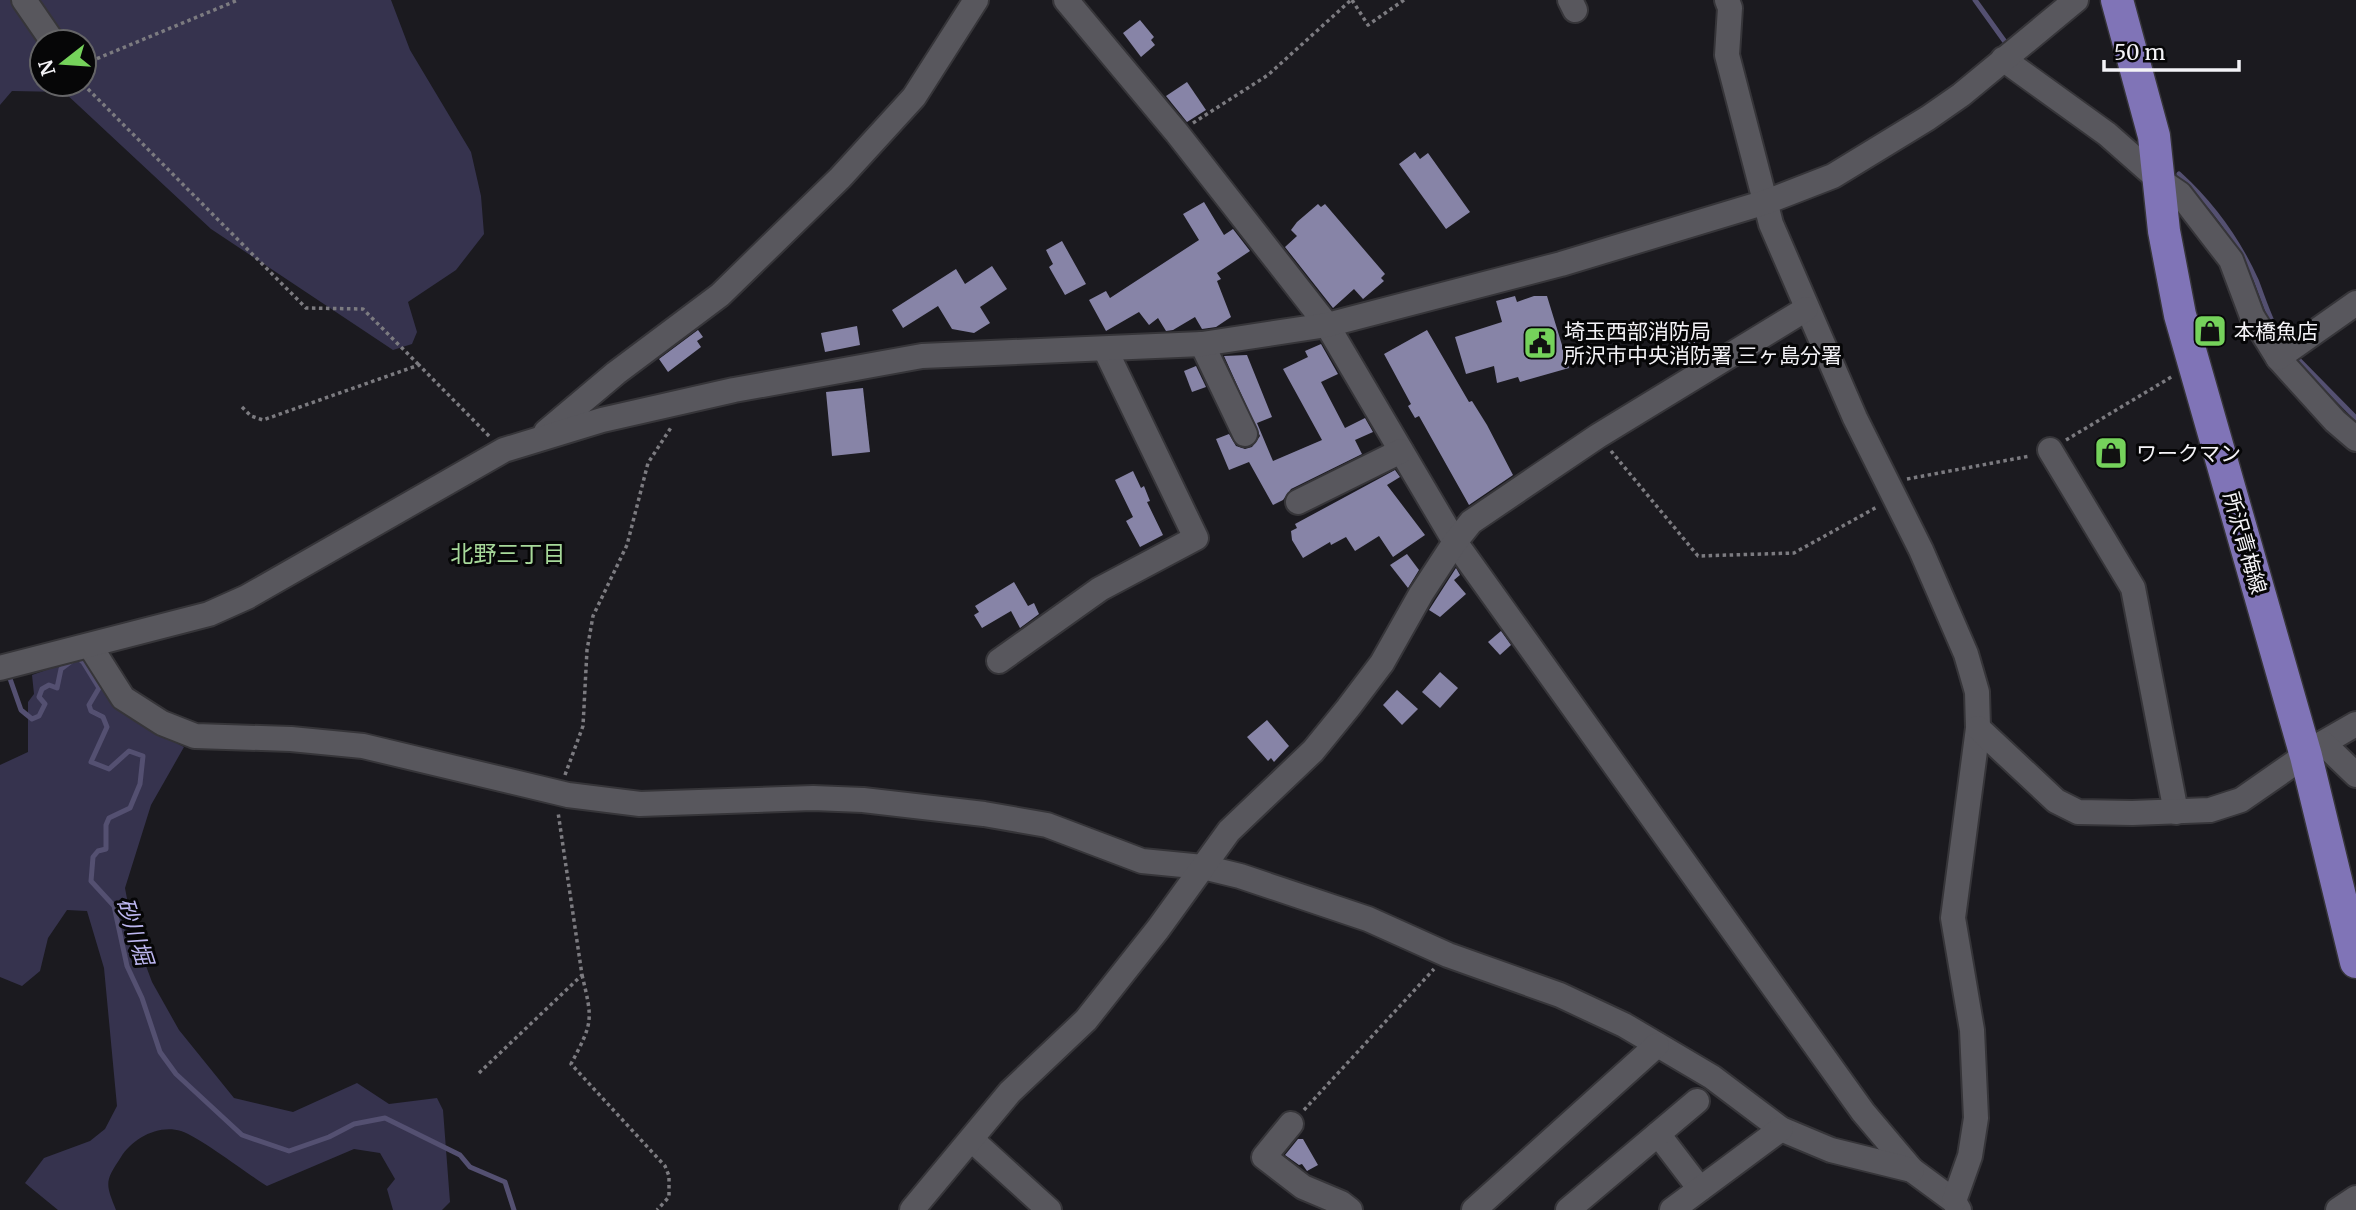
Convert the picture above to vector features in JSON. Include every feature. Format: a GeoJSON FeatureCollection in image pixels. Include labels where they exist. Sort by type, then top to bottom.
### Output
{"type":"FeatureCollection","features":[{"type":"Feature","properties":{"kind":"main road","name":"所沢青梅線"},"geometry":{"type":"LineString","coordinates":[[2117,0],[2154,136],[2164,231],[2180,315],[2315,749],[2356,962]]}},
{"type":"Feature","properties":{"kind":"street"},"geometry":{"type":"LineString","coordinates":[[24,0],[43,28]]}},
{"type":"Feature","properties":{"kind":"street"},"geometry":{"type":"LineString","coordinates":[[540,437],[617,373],[720,295],[840,178],[914,97],[976,0]]}},
{"type":"Feature","properties":{"kind":"street"},"geometry":{"type":"LineString","coordinates":[[1066,0],[1177,133],[1327,325],[1455,542],[1863,1112],[1912,1170],[1956,1206],[1970,1156],[1976,1118],[1972,1030],[1952,918],[1978,728],[1977,692],[1966,654],[1806,309],[1771,224],[1727,55],[1730,8],[1727,0]]}},
{"type":"Feature","properties":{"kind":"street"},"geometry":{"type":"LineString","coordinates":[[6,666],[209,614],[247,597],[504,450],[540,437],[688,401],[922,356],[1202,344],[1327,325],[1560,264],[1766,202],[1833,176],[1950,103],[2076,0]]}},
{"type":"Feature","properties":{"kind":"street"},"geometry":{"type":"LineString","coordinates":[[2011,53],[2158,179],[2180,194],[2231,260],[2252,316],[2287,351],[2334,421],[2356,439]]}},
{"type":"Feature","properties":{"kind":"street"},"geometry":{"type":"LineString","coordinates":[[2287,351],[2356,303]]}},
{"type":"Feature","properties":{"kind":"street"},"geometry":{"type":"LineString","coordinates":[[912,1210],[1010,1092],[1086,1020],[1229,831],[1313,751],[1348,708],[1382,663],[1455,542],[1471,522],[1598,436],[1806,309]]}},
{"type":"Feature","properties":{"kind":"street"},"geometry":{"type":"LineString","coordinates":[[1202,344],[1245,434]]}},
{"type":"Feature","properties":{"kind":"street"},"geometry":{"type":"LineString","coordinates":[[999,661],[1100,589],[1196,538],[1105,349]]}},
{"type":"Feature","properties":{"kind":"street"},"geometry":{"type":"LineString","coordinates":[[2050,450],[2133,588],[2175,811]]}},
{"type":"Feature","properties":{"kind":"street"},"geometry":{"type":"LineString","coordinates":[[1298,502],[1401,452]]}},
{"type":"Feature","properties":{"kind":"street"},"geometry":{"type":"LineString","coordinates":[[90,646],[123,698],[162,723],[195,736],[291,739],[363,746],[556,793],[640,804],[813,798],[863,800],[971,812],[1047,825],[1142,861],[1203,867],[1240,876],[1368,919],[1448,955],[1560,995],[1712,1077],[1782,1129],[1831,1150],[1912,1170]]}},
{"type":"Feature","properties":{"kind":"street"},"geometry":{"type":"LineString","coordinates":[[1978,728],[2056,802],[2078,812],[2175,811],[2210,810],[2241,800],[2356,724]]}},
{"type":"Feature","properties":{"kind":"street"},"geometry":{"type":"LineString","coordinates":[[2315,749],[2356,775]]}},
{"type":"Feature","properties":{"kind":"street"},"geometry":{"type":"LineString","coordinates":[[1474,1210],[1657,1045]]}},
{"type":"Feature","properties":{"kind":"street"},"geometry":{"type":"LineString","coordinates":[[1571,1209],[1697,1101]]}},
{"type":"Feature","properties":{"kind":"street"},"geometry":{"type":"LineString","coordinates":[[1290,1124],[1264,1157],[1303,1187],[1341,1203],[1350,1210]]}},
{"type":"Feature","properties":{"kind":"street"},"geometry":{"type":"LineString","coordinates":[[1672,1210],[1782,1129]]}},
{"type":"Feature","properties":{"kind":"street"},"geometry":{"type":"LineString","coordinates":[[1658,1134],[1700,1189]]}},
{"type":"Feature","properties":{"kind":"street"},"geometry":{"type":"LineString","coordinates":[[972,1140],[1049,1210]]}},
{"type":"Feature","properties":{"kind":"street"},"geometry":{"type":"LineString","coordinates":[[2338,1210],[2356,1198]]}},
{"type":"Feature","properties":{"kind":"path"},"geometry":{"type":"LineString","coordinates":[[98,58],[238,0]]}},
{"type":"Feature","properties":{"kind":"path"},"geometry":{"type":"LineString","coordinates":[[1177,133],[1268,75],[1352,0],[1368,25],[1404,0]]}},
{"type":"Feature","properties":{"kind":"path"},"geometry":{"type":"LineString","coordinates":[[97,98],[306,308],[363,309],[504,450]]}},
{"type":"Feature","properties":{"kind":"path"},"geometry":{"type":"LineString","coordinates":[[242,407],[251,416],[263,420],[419,365]]}},
{"type":"Feature","properties":{"kind":"path"},"geometry":{"type":"LineString","coordinates":[[657,1210],[669,1197],[669,1176],[665,1166],[571,1064],[586,1035],[592,1015],[582,975],[562,852],[556,793],[574,758],[583,726],[587,650],[593,616],[627,545],[648,463],[688,401]]}},
{"type":"Feature","properties":{"kind":"path"},"geometry":{"type":"LineString","coordinates":[[1598,436],[1698,556],[1794,553],[1895,498]]}},
{"type":"Feature","properties":{"kind":"path"},"geometry":{"type":"LineString","coordinates":[[1290,1124],[1448,955]]}},
{"type":"Feature","properties":{"kind":"path"},"geometry":{"type":"LineString","coordinates":[[479,1073],[582,975]]}},
{"type":"Feature","properties":{"kind":"shaded area"},"geometry":{"type":"Polygon","coordinates":[[[0,0],[391,0],[410,50],[471,152],[481,196],[484,234],[456,270],[408,302],[417,332],[412,344],[393,350],[211,229],[70,98],[98,98],[98,28],[28,28],[28,91],[12,91],[0,105],[0,0]]]}},
{"type":"Feature","properties":{"kind":"shaded area"},"geometry":{"type":"Polygon","coordinates":[[[83,657],[143,725],[184,747],[151,805],[125,888],[133,931],[152,982],[179,1030],[234,1098],[293,1112],[357,1083],[389,1104],[437,1098],[443,1110],[450,1202],[442,1210],[393,1210],[387,1189],[395,1179],[380,1153],[354,1149],[267,1186],[200,1141],[172,1129],[146,1135],[132,1144],[121,1157],[108,1182],[116,1210],[58,1210],[25,1183],[44,1158],[90,1141],[105,1129],[117,1106],[104,968],[87,911],[67,910],[48,938],[40,971],[22,986],[0,977],[0,765],[28,752],[28,702],[34,694],[32,675],[83,657]]]}},
{"type":"Feature","properties":{"kind":"building"},"geometry":{"type":"Polygon","coordinates":[[[1140,20],[1154,37],[1151,40],[1155,45],[1141,57],[1123,33],[1140,20]]]}},
{"type":"Feature","properties":{"kind":"building"},"geometry":{"type":"Polygon","coordinates":[[[1187,82],[1206,110],[1187,122],[1166,96],[1187,82]]]}},
{"type":"Feature","properties":{"kind":"building"},"geometry":{"type":"Polygon","coordinates":[[[1415,152],[1420,159],[1428,153],[1470,212],[1446,229],[1399,164],[1415,152]]]}},
{"type":"Feature","properties":{"kind":"building"},"geometry":{"type":"Polygon","coordinates":[[[1204,202],[1224,235],[1233,229],[1250,251],[1217,273],[1221,279],[1217,281],[1231,317],[1216,327],[1202,329],[1195,317],[1173,330],[1166,331],[1158,318],[1149,325],[1139,312],[1106,331],[1089,300],[1106,291],[1110,298],[1199,240],[1183,214],[1204,202]]]}},
{"type":"Feature","properties":{"kind":"building"},"geometry":{"type":"Polygon","coordinates":[[[1318,204],[1321,207],[1325,204],[1385,274],[1381,278],[1384,281],[1363,299],[1354,289],[1333,308],[1285,247],[1297,236],[1291,230],[1297,222],[1318,204]]]}},
{"type":"Feature","properties":{"kind":"building"},"geometry":{"type":"Polygon","coordinates":[[[1062,241],[1086,284],[1065,295],[1049,267],[1053,264],[1046,250],[1062,241]]]}},
{"type":"Feature","properties":{"kind":"building"},"geometry":{"type":"Polygon","coordinates":[[[992,266],[1007,289],[980,307],[990,323],[974,333],[952,329],[938,306],[903,328],[892,310],[956,269],[965,284],[992,266]]]}},
{"type":"Feature","properties":{"kind":"building"},"geometry":{"type":"Polygon","coordinates":[[[1515,296],[1517,302],[1534,296],[1547,296],[1569,368],[1520,382],[1518,377],[1497,383],[1494,366],[1466,374],[1455,337],[1502,322],[1496,301],[1515,296]]]}},
{"type":"Feature","properties":{"kind":"building"},"geometry":{"type":"Polygon","coordinates":[[[857,326],[860,345],[825,352],[821,333],[857,326]]]}},
{"type":"Feature","properties":{"kind":"building"},"geometry":{"type":"Polygon","coordinates":[[[1690,327],[1696,346],[1676,352],[1669,332],[1690,327]]]}},
{"type":"Feature","properties":{"kind":"building"},"geometry":{"type":"Polygon","coordinates":[[[698,330],[703,337],[697,341],[701,347],[668,372],[659,359],[698,330]]]}},
{"type":"Feature","properties":{"kind":"building"},"geometry":{"type":"Polygon","coordinates":[[[1427,330],[1469,402],[1472,401],[1487,425],[1513,475],[1469,505],[1419,416],[1415,418],[1408,406],[1411,404],[1384,354],[1427,330]]]}},
{"type":"Feature","properties":{"kind":"building"},"geometry":{"type":"Polygon","coordinates":[[[1321,344],[1338,374],[1321,382],[1345,428],[1365,418],[1373,432],[1355,440],[1362,454],[1291,489],[1283,500],[1273,505],[1249,462],[1229,470],[1216,439],[1229,434],[1236,446],[1245,449],[1252,447],[1260,436],[1224,356],[1247,355],[1272,417],[1257,423],[1273,461],[1322,440],[1283,369],[1308,357],[1305,351],[1321,344]]]}},
{"type":"Feature","properties":{"kind":"building"},"geometry":{"type":"Polygon","coordinates":[[[1196,366],[1206,387],[1192,392],[1184,371],[1196,366]]]}},
{"type":"Feature","properties":{"kind":"building"},"geometry":{"type":"Polygon","coordinates":[[[863,388],[870,452],[832,456],[826,392],[863,388]]]}},
{"type":"Feature","properties":{"kind":"building"},"geometry":{"type":"Polygon","coordinates":[[[1395,470],[1400,477],[1387,485],[1425,535],[1393,557],[1379,536],[1355,551],[1346,537],[1331,545],[1330,542],[1303,558],[1292,540],[1291,531],[1297,528],[1295,524],[1395,470]]]}},
{"type":"Feature","properties":{"kind":"building"},"geometry":{"type":"Polygon","coordinates":[[[1133,471],[1141,488],[1144,486],[1150,501],[1147,502],[1163,535],[1140,547],[1126,521],[1133,517],[1115,480],[1133,471]]]}},
{"type":"Feature","properties":{"kind":"building"},"geometry":{"type":"Polygon","coordinates":[[[1407,554],[1419,570],[1408,588],[1390,565],[1407,554]]]}},
{"type":"Feature","properties":{"kind":"building"},"geometry":{"type":"Polygon","coordinates":[[[1456,568],[1460,575],[1454,580],[1466,594],[1440,617],[1429,610],[1456,568]]]}},
{"type":"Feature","properties":{"kind":"building"},"geometry":{"type":"Polygon","coordinates":[[[1014,582],[1028,606],[1034,603],[1039,614],[1020,628],[1011,611],[982,628],[974,615],[979,612],[975,606],[1014,582]]]}},
{"type":"Feature","properties":{"kind":"building"},"geometry":{"type":"Polygon","coordinates":[[[1501,631],[1511,645],[1500,655],[1488,642],[1501,631]]]}},
{"type":"Feature","properties":{"kind":"building"},"geometry":{"type":"Polygon","coordinates":[[[1440,672],[1458,688],[1440,708],[1422,692],[1440,672]]]}},
{"type":"Feature","properties":{"kind":"building"},"geometry":{"type":"Polygon","coordinates":[[[1397,690],[1418,709],[1402,725],[1383,705],[1397,690]]]}},
{"type":"Feature","properties":{"kind":"building"},"geometry":{"type":"Polygon","coordinates":[[[1267,720],[1289,746],[1274,762],[1271,758],[1268,761],[1247,737],[1267,720]]]}},
{"type":"Feature","properties":{"kind":"building"},"geometry":{"type":"Polygon","coordinates":[[[1298,1139],[1303,1139],[1318,1165],[1307,1171],[1302,1164],[1299,1165],[1285,1155],[1298,1139]]]}},
{"type":"Feature","properties":{"kind":"waterway"},"geometry":{"type":"LineString","coordinates":[[1975,0],[2008,46]]}},
{"type":"Feature","properties":{"kind":"waterway"},"geometry":{"type":"LineString","coordinates":[[2179,174],[2203,198],[2232,236],[2249,265],[2272,322],[2286,345]]}},
{"type":"Feature","properties":{"kind":"waterway"},"geometry":{"type":"LineString","coordinates":[[2294,355],[2356,418]]}},
{"type":"Feature","properties":{"kind":"waterway","name":"砂川堀"},"geometry":{"type":"LineString","coordinates":[[8,673],[21,710],[32,719],[39,716],[45,704],[39,697],[42,689],[49,685],[57,688],[61,669],[77,657],[99,688],[89,705],[91,711],[103,717],[107,727],[91,762],[109,769],[129,751],[143,756],[140,784],[130,808],[109,818],[106,825],[106,849],[98,851],[93,857],[91,881],[114,906],[127,966],[142,998],[160,1052],[176,1074],[242,1135],[289,1151],[329,1137],[354,1124],[385,1118],[460,1155],[470,1167],[505,1182],[514,1210]]}},
{"type":"Feature","properties":{"kind":"place","name":"本橋魚店"},"geometry":{"type":"Point","coordinates":[2210,331]}},
{"type":"Feature","properties":{"kind":"place","name":"埼玉西部消防局 所沢市中央消防署 三ヶ島分署"},"geometry":{"type":"Point","coordinates":[1540,343]}},
{"type":"Feature","properties":{"kind":"place","name":"ワークマン"},"geometry":{"type":"Point","coordinates":[2111,453]}},
{"type":"Feature","properties":{"kind":"district","name":"北野三丁目"},"geometry":{"type":"Point","coordinates":[508,553]}}]}
